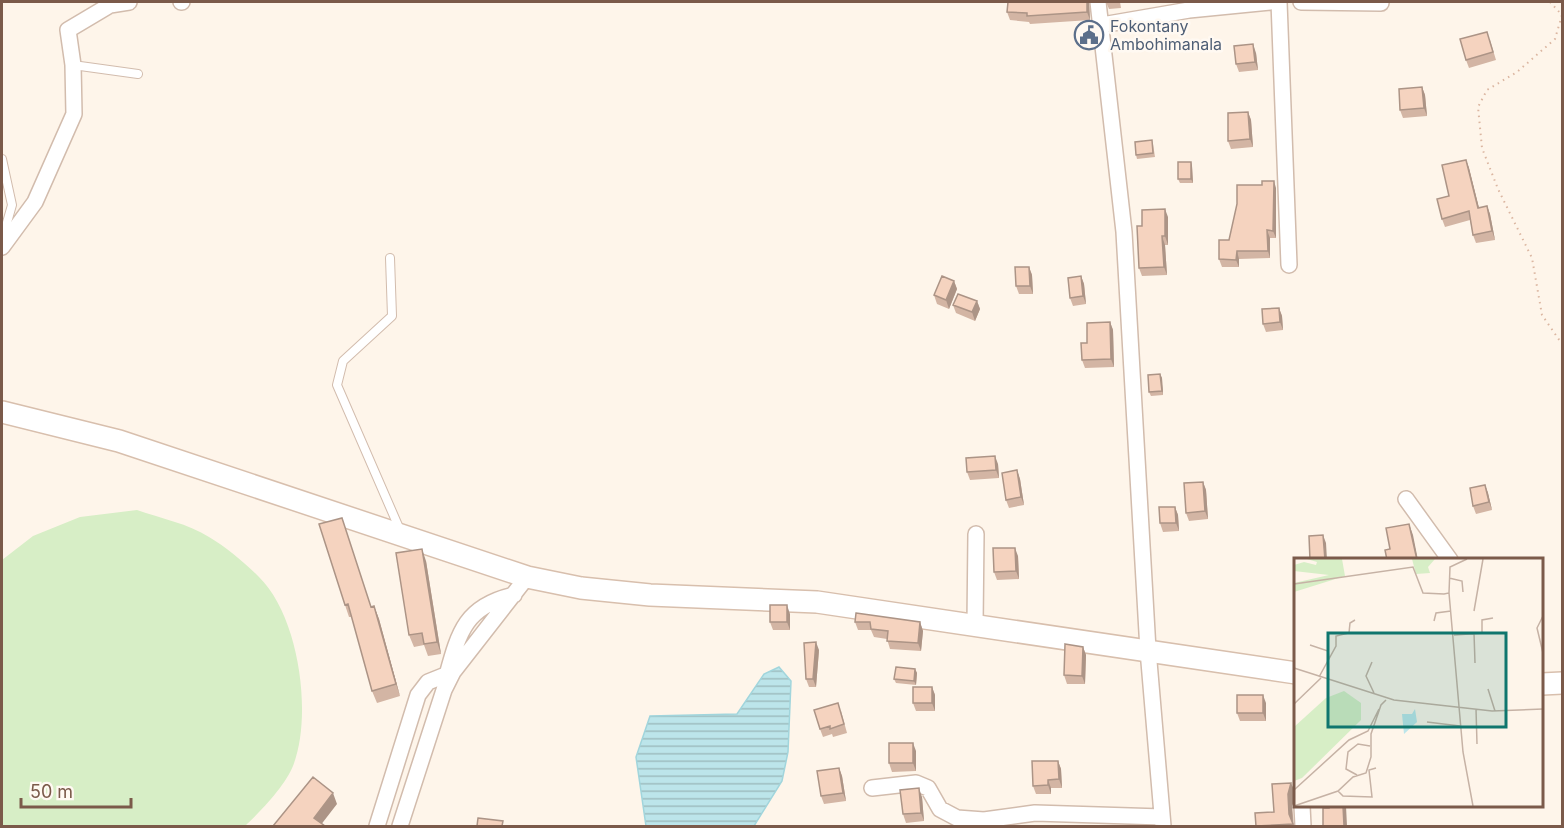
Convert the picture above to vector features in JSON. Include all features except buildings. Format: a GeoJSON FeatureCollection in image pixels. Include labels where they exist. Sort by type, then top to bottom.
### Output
{"type":"FeatureCollection","features":[{"type":"Feature","properties":{"kind":"street"},"geometry":{"type":"LineString","coordinates":[[2,247],[35,202],[74,114],[73,65],[68,30],[110,5],[129,2]]}},
{"type":"Feature","properties":{"kind":"street"},"geometry":{"type":"LineString","coordinates":[[872,788],[916,783],[928,788],[940,809],[957,818],[984,820],[1035,813],[1162,822],[1148,650],[1124,232],[1098,2]]}},
{"type":"Feature","properties":{"kind":"street"},"geometry":{"type":"LineString","coordinates":[[1102,25],[1189,10],[1270,2]]}},
{"type":"Feature","properties":{"kind":"street"},"geometry":{"type":"LineString","coordinates":[[1279,2],[1289,265]]}},
{"type":"Feature","properties":{"kind":"street"},"geometry":{"type":"LineString","coordinates":[[1301,2],[1381,3]]}},
{"type":"Feature","properties":{"kind":"street"},"geometry":{"type":"LineString","coordinates":[[2,412],[119,441],[527,577],[581,588],[650,595],[817,602],[1294,674]]}},
{"type":"Feature","properties":{"kind":"street"},"geometry":{"type":"LineString","coordinates":[[1406,499],[1449,558]]}},
{"type":"Feature","properties":{"kind":"street"},"geometry":{"type":"LineString","coordinates":[[975,624],[976,534]]}},
{"type":"Feature","properties":{"kind":"street"},"geometry":{"type":"LineString","coordinates":[[377,826],[418,695],[428,682],[450,673],[527,577]]}},
{"type":"Feature","properties":{"kind":"street"},"geometry":{"type":"LineString","coordinates":[[400,826],[462,632],[473,612],[492,600],[514,595]]}},
{"type":"Feature","properties":{"kind":"street"},"geometry":{"type":"LineString","coordinates":[[1543,684],[1563,683]]}},
{"type":"Feature","properties":{"kind":"street"},"geometry":{"type":"LineString","coordinates":[[1302,807],[1303,826]]}},
{"type":"Feature","properties":{"kind":"lane"},"geometry":{"type":"LineString","coordinates":[[73,65],[138,74]]}},
{"type":"Feature","properties":{"kind":"lane"},"geometry":{"type":"LineString","coordinates":[[2,159],[12,205],[2,240]]}},
{"type":"Feature","properties":{"kind":"lane"},"geometry":{"type":"LineString","coordinates":[[390,258],[392,316],[344,361],[337,385],[403,536]]}},
{"type":"Feature","properties":{"kind":"path"},"geometry":{"type":"LineString","coordinates":[[1550,2],[1562,15],[1555,39],[1517,72],[1487,90],[1478,107],[1482,148],[1498,189],[1532,258],[1542,315],[1563,344]]}},
{"type":"Feature","properties":{"kind":"green space"},"geometry":{"type":"Polygon","coordinates":[[[137,510],[201,532],[229,550],[248,566],[273,594],[293,640],[302,694],[299,745],[293,766],[278,790],[245,826],[2,826],[2,560],[33,536],[80,517],[137,510]]]}},
{"type":"Feature","properties":{"kind":"water"},"geometry":{"type":"Polygon","coordinates":[[[779,667],[791,681],[788,752],[782,781],[754,826],[646,826],[636,757],[650,716],[737,714],[764,674],[779,667]]]}},
{"type":"Feature","properties":{"kind":"place","name":"Fokontany Ambohimanala"},"geometry":{"type":"Point","coordinates":[1089,35]}}]}
